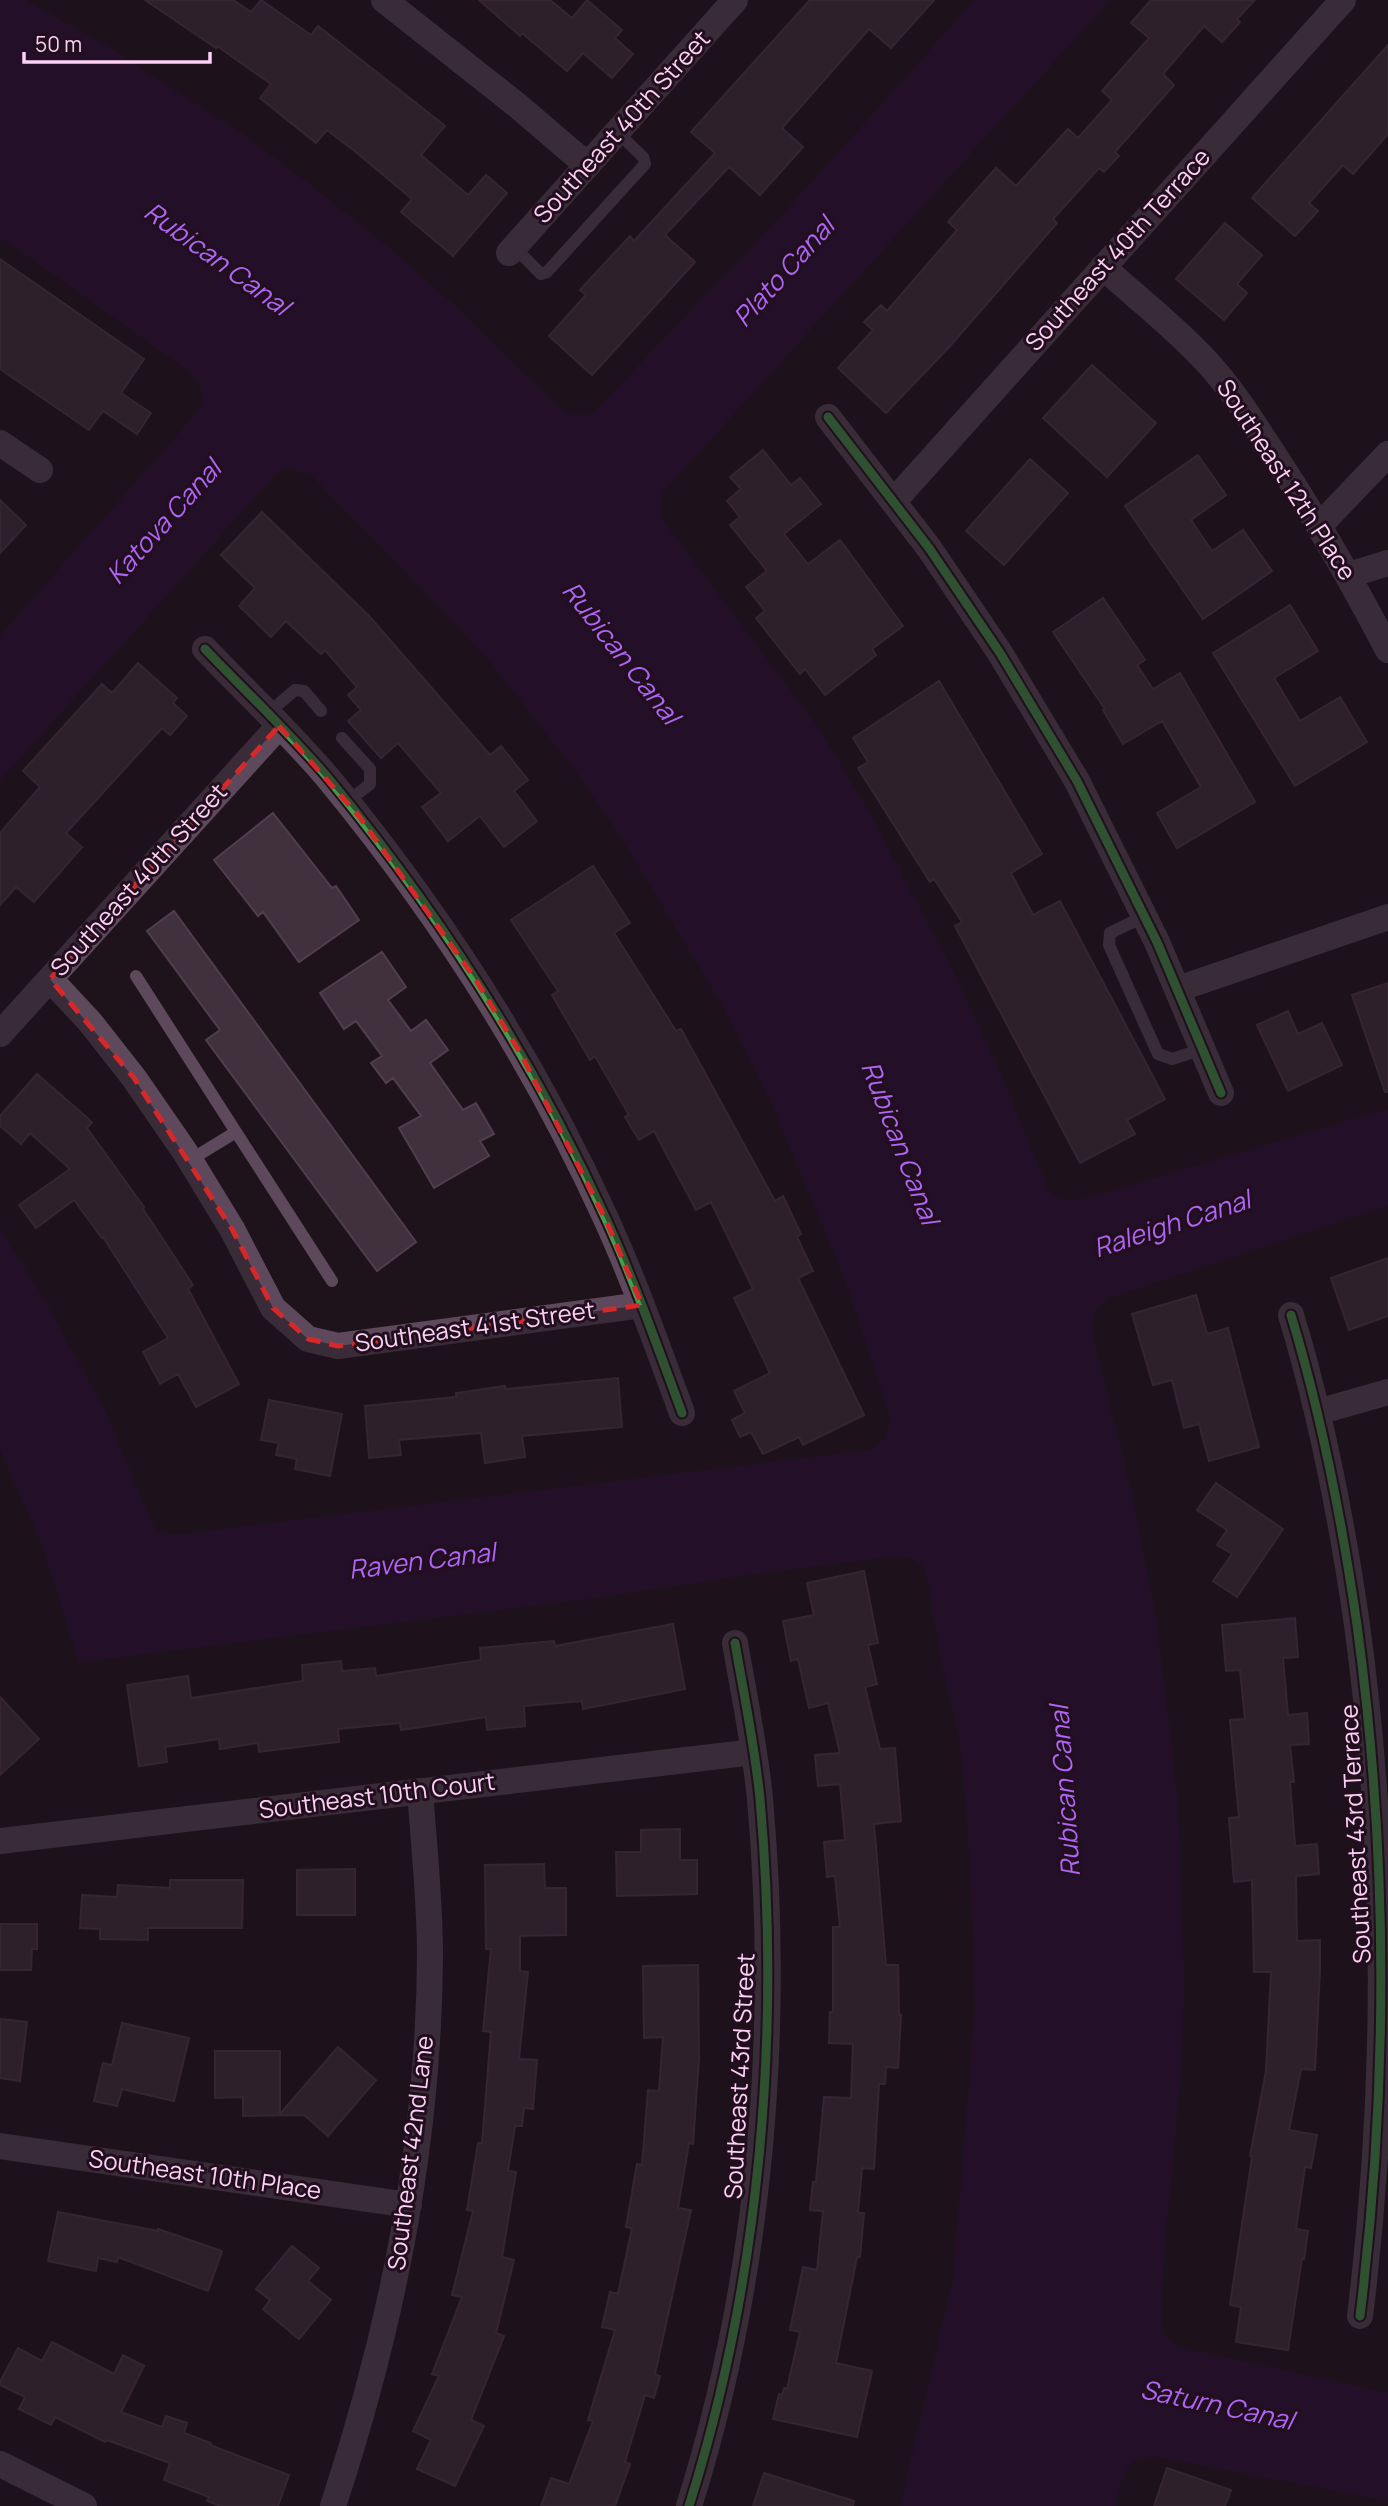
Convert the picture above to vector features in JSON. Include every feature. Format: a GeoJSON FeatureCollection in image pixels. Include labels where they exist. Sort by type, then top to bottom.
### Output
{"type":"FeatureCollection","features":[{"type":"Feature","properties":{"kind":"street"},"geometry":{"type":"LineString","coordinates":[[384,0],[518,106],[587,165]]}},
{"type":"Feature","properties":{"kind":"street","name":"Southeast 40th Street"},"geometry":{"type":"LineString","coordinates":[[511,250],[735,0]]}},
{"type":"Feature","properties":{"kind":"street","name":"Southeast 40th Terrace"},"geometry":{"type":"LineString","coordinates":[[894,501],[1343,0]]}},
{"type":"Feature","properties":{"kind":"street","name":"Southeast 12th Place"},"geometry":{"type":"LineString","coordinates":[[1103,267],[1184,339],[1224,381],[1320,526],[1388,650]]}},
{"type":"Feature","properties":{"kind":"street"},"geometry":{"type":"LineString","coordinates":[[828,417],[929,548],[1000,653],[1077,780],[1145,916],[1221,1093]]}},
{"type":"Feature","properties":{"kind":"street"},"geometry":{"type":"LineString","coordinates":[[0,443],[40,470]]}},
{"type":"Feature","properties":{"kind":"street"},"geometry":{"type":"LineString","coordinates":[[1320,526],[1388,454]]}},
{"type":"Feature","properties":{"kind":"street"},"geometry":{"type":"LineString","coordinates":[[1349,575],[1388,563]]}},
{"type":"Feature","properties":{"kind":"street"},"geometry":{"type":"LineString","coordinates":[[205,649],[327,777],[418,895],[474,977],[522,1056],[589,1184],[642,1305],[682,1413]]}},
{"type":"Feature","properties":{"kind":"street","name":"Southeast 40th Street"},"geometry":{"type":"LineString","coordinates":[[0,1034],[273,720]]}},
{"type":"Feature","properties":{"kind":"street"},"geometry":{"type":"LineString","coordinates":[[1178,989],[1388,917]]}},
{"type":"Feature","properties":{"kind":"street"},"geometry":{"type":"LineString","coordinates":[[50,979],[90,1022],[134,1077],[190,1160]]}},
{"type":"Feature","properties":{"kind":"street","name":"Southeast 41st Street"},"geometry":{"type":"LineString","coordinates":[[190,1160],[232,1228],[273,1308],[308,1339],[338,1346],[642,1305]]}},
{"type":"Feature","properties":{"kind":"street","name":"Southeast 43rd Terrace"},"geometry":{"type":"LineString","coordinates":[[1291,1315],[1318,1412],[1351,1585],[1367,1698],[1378,1812],[1383,1926],[1380,2215],[1360,2316]]}},
{"type":"Feature","properties":{"kind":"street"},"geometry":{"type":"LineString","coordinates":[[1318,1412],[1388,1392]]}},
{"type":"Feature","properties":{"kind":"street","name":"Southeast 43rd Street"},"geometry":{"type":"LineString","coordinates":[[689,2506],[720,2388],[736,2312],[747,2247],[761,2117],[767,2000],[766,1897],[754,1752],[735,1643]]}},
{"type":"Feature","properties":{"kind":"street","name":"Southeast 10th Court"},"geometry":{"type":"LineString","coordinates":[[0,1841],[754,1752]]}},
{"type":"Feature","properties":{"kind":"street","name":"Southeast 42nd Lane"},"geometry":{"type":"LineString","coordinates":[[333,2506],[360,2426],[400,2261],[422,2104],[430,1952],[420,1791]]}},
{"type":"Feature","properties":{"kind":"street","name":"Southeast 10th Place"},"geometry":{"type":"LineString","coordinates":[[0,2146],[409,2205]]}},
{"type":"Feature","properties":{"kind":"street"},"geometry":{"type":"LineString","coordinates":[[0,2464],[83,2506]]}},
{"type":"Feature","properties":{"kind":"lane"},"geometry":{"type":"LineString","coordinates":[[511,250],[541,274],[547,272],[645,164],[643,157],[617,132]]}},
{"type":"Feature","properties":{"kind":"lane"},"geometry":{"type":"LineString","coordinates":[[273,720],[295,690],[304,691],[321,711]]}},
{"type":"Feature","properties":{"kind":"lane"},"geometry":{"type":"LineString","coordinates":[[342,738],[370,769],[370,784],[347,802]]}},
{"type":"Feature","properties":{"kind":"lane"},"geometry":{"type":"LineString","coordinates":[[1145,916],[1111,933],[1109,945],[1158,1054],[1172,1059],[1203,1049]]}},
{"type":"Feature","properties":{"kind":"lane"},"geometry":{"type":"LineString","coordinates":[[136,976],[332,1281]]}},
{"type":"Feature","properties":{"kind":"lane"},"geometry":{"type":"LineString","coordinates":[[190,1160],[236,1132]]}},
{"type":"Feature","properties":{"kind":"highlighted area"},"geometry":{"type":"Polygon","coordinates":[[[279,726],[358,815],[474,977],[522,1056],[606,1220],[642,1305],[338,1346],[308,1339],[273,1308],[232,1229],[134,1078],[50,979],[279,726]]]}},
{"type":"Feature","properties":{"kind":"water"},"geometry":{"type":"Polygon","coordinates":[[[0,0],[25,0],[118,53],[242,134],[377,238],[452,303],[558,407],[568,413],[582,415],[597,409],[784,213],[975,0],[1110,0],[671,483],[662,494],[660,516],[817,726],[874,821],[952,969],[997,1065],[1048,1190],[1063,1199],[1081,1200],[1388,1109],[1388,1205],[1108,1298],[1096,1309],[1091,1330],[1131,1491],[1157,1624],[1178,1804],[1184,1978],[1182,2062],[1164,2252],[1162,2328],[1165,2336],[1175,2346],[1388,2393],[1388,2501],[1159,2457],[1147,2457],[1131,2464],[1126,2470],[1115,2506],[900,2506],[953,2280],[975,2011],[966,1804],[959,1737],[939,1650],[927,1578],[915,1560],[894,1556],[596,1598],[79,1662],[43,1547],[0,1449],[0,1229],[46,1303],[106,1413],[152,1524],[158,1531],[175,1535],[871,1450],[885,1436],[890,1417],[846,1281],[771,1102],[719,999],[620,835],[578,774],[493,665],[312,476],[291,468],[277,473],[0,780],[0,636],[196,414],[202,391],[189,371],[0,238],[0,0]]]}},
{"type":"Feature","properties":{"kind":"building"},"geometry":{"type":"Polygon","coordinates":[[[145,0],[233,0],[251,12],[261,0],[311,35],[318,26],[445,126],[421,155],[468,195],[486,175],[507,193],[453,256],[401,212],[412,199],[357,153],[327,130],[316,143],[260,98],[271,84],[145,0]]]}},
{"type":"Feature","properties":{"kind":"building"},"geometry":{"type":"Polygon","coordinates":[[[479,0],[550,0],[572,18],[587,0],[622,30],[615,38],[633,54],[612,78],[583,53],[567,71],[522,33],[520,36],[479,0]]]}},
{"type":"Feature","properties":{"kind":"building"},"geometry":{"type":"Polygon","coordinates":[[[810,0],[934,0],[891,48],[869,29],[782,128],[803,147],[760,195],[729,167],[665,235],[695,262],[592,375],[549,336],[586,295],[580,290],[630,236],[634,241],[715,153],[691,132],[810,0]]]}},
{"type":"Feature","properties":{"kind":"building"},"geometry":{"type":"Polygon","coordinates":[[[1151,0],[1255,0],[1237,19],[1240,22],[1222,42],[1204,26],[1163,74],[1174,85],[1115,152],[1119,156],[1104,172],[1099,168],[1053,219],[1057,223],[951,345],[886,413],[838,368],[873,330],[864,322],[881,305],[887,311],[957,230],[948,222],[996,168],[1016,186],[1068,129],[1078,138],[1112,100],[1102,91],[1149,38],[1131,23],[1151,0]]]}},
{"type":"Feature","properties":{"kind":"building"},"geometry":{"type":"Polygon","coordinates":[[[1388,45],[1388,134],[1353,174],[1343,165],[1309,203],[1318,211],[1295,236],[1252,198],[1388,45]]]}},
{"type":"Feature","properties":{"kind":"building"},"geometry":{"type":"Polygon","coordinates":[[[1225,223],[1262,255],[1237,284],[1247,293],[1224,320],[1176,279],[1225,223]]]}},
{"type":"Feature","properties":{"kind":"building"},"geometry":{"type":"Polygon","coordinates":[[[0,259],[144,359],[121,393],[151,413],[137,434],[103,411],[89,430],[0,369],[0,259]]]}},
{"type":"Feature","properties":{"kind":"building"},"geometry":{"type":"Polygon","coordinates":[[[1092,365],[1156,423],[1107,477],[1043,418],[1092,365]]]}},
{"type":"Feature","properties":{"kind":"building"},"geometry":{"type":"Polygon","coordinates":[[[763,450],[791,485],[800,478],[821,504],[784,534],[808,564],[840,540],[903,626],[872,649],[876,655],[825,695],[805,669],[800,674],[756,618],[765,611],[746,587],[767,571],[730,525],[740,517],[727,501],[741,489],[730,477],[763,450]]]}},
{"type":"Feature","properties":{"kind":"building"},"geometry":{"type":"Polygon","coordinates":[[[1198,455],[1226,495],[1191,520],[1212,551],[1243,530],[1272,571],[1203,619],[1125,506],[1198,455]]]}},
{"type":"Feature","properties":{"kind":"building"},"geometry":{"type":"Polygon","coordinates":[[[1030,459],[1068,493],[1004,565],[966,531],[1030,459]]]}},
{"type":"Feature","properties":{"kind":"building"},"geometry":{"type":"Polygon","coordinates":[[[0,500],[26,525],[0,553],[0,500]]]}},
{"type":"Feature","properties":{"kind":"building"},"geometry":{"type":"Polygon","coordinates":[[[262,512],[370,617],[490,755],[501,746],[528,780],[514,791],[537,821],[504,847],[480,816],[448,841],[422,807],[441,793],[398,743],[381,758],[348,721],[361,710],[348,695],[357,687],[325,650],[321,654],[286,621],[271,637],[239,606],[255,588],[221,555],[262,512]]]}},
{"type":"Feature","properties":{"kind":"building"},"geometry":{"type":"Polygon","coordinates":[[[1103,598],[1145,660],[1137,665],[1153,689],[1180,673],[1255,802],[1177,848],[1157,813],[1201,787],[1162,721],[1123,744],[1103,710],[1105,709],[1053,632],[1103,598]]]}},
{"type":"Feature","properties":{"kind":"building"},"geometry":{"type":"Polygon","coordinates":[[[1290,605],[1318,651],[1274,678],[1300,721],[1340,697],[1367,742],[1295,786],[1213,653],[1290,605]]]}},
{"type":"Feature","properties":{"kind":"building"},"geometry":{"type":"Polygon","coordinates":[[[138,663],[177,698],[173,703],[187,716],[170,735],[162,728],[66,833],[82,847],[34,902],[16,887],[0,905],[0,833],[40,787],[23,771],[102,684],[112,693],[138,663]]]}},
{"type":"Feature","properties":{"kind":"building"},"geometry":{"type":"Polygon","coordinates":[[[939,681],[1042,854],[1011,873],[1033,915],[1060,901],[1165,1099],[1127,1120],[1135,1134],[1080,1163],[955,926],[962,922],[934,879],[930,882],[858,768],[868,762],[853,738],[939,681]]]}},
{"type":"Feature","properties":{"kind":"building"},"geometry":{"type":"Polygon","coordinates":[[[273,813],[332,888],[336,886],[359,920],[299,962],[263,912],[258,916],[214,860],[273,813]]]}},
{"type":"Feature","properties":{"kind":"building"},"geometry":{"type":"Polygon","coordinates":[[[593,866],[630,923],[614,933],[676,1031],[681,1029],[775,1201],[783,1196],[801,1234],[797,1237],[813,1271],[798,1278],[864,1415],[803,1445],[799,1437],[763,1454],[751,1432],[740,1437],[732,1420],[745,1413],[734,1391],[770,1373],[734,1298],[753,1289],[711,1202],[696,1210],[654,1131],[639,1140],[625,1117],[629,1115],[595,1056],[590,1060],[552,995],[558,991],[511,920],[593,866]]]}},
{"type":"Feature","properties":{"kind":"building"},"geometry":{"type":"Polygon","coordinates":[[[174,911],[416,1242],[377,1271],[206,1040],[220,1030],[147,931],[174,911]]]}},
{"type":"Feature","properties":{"kind":"building"},"geometry":{"type":"Polygon","coordinates":[[[382,952],[406,987],[388,1000],[411,1031],[426,1020],[448,1050],[430,1063],[463,1110],[476,1103],[494,1134],[480,1141],[489,1156],[434,1188],[399,1128],[421,1116],[393,1078],[386,1083],[371,1063],[382,1056],[356,1021],[344,1029],[320,993],[382,952]]]}},
{"type":"Feature","properties":{"kind":"building"},"geometry":{"type":"Polygon","coordinates":[[[1388,983],[1388,1092],[1385,1092],[1352,995],[1388,983]]]}},
{"type":"Feature","properties":{"kind":"building"},"geometry":{"type":"Polygon","coordinates":[[[1288,1011],[1298,1034],[1322,1023],[1342,1065],[1288,1091],[1257,1025],[1288,1011]]]}},
{"type":"Feature","properties":{"kind":"building"},"geometry":{"type":"Polygon","coordinates":[[[37,1074],[92,1122],[87,1128],[144,1207],[193,1285],[188,1289],[239,1384],[196,1407],[178,1374],[160,1384],[143,1352],[168,1338],[103,1237],[74,1200],[36,1228],[19,1205],[70,1169],[30,1133],[21,1144],[0,1126],[0,1116],[37,1074]]]}},
{"type":"Feature","properties":{"kind":"building"},"geometry":{"type":"Polygon","coordinates":[[[1388,1258],[1388,1316],[1349,1330],[1331,1278],[1388,1258]]]}},
{"type":"Feature","properties":{"kind":"building"},"geometry":{"type":"Polygon","coordinates":[[[1196,1295],[1207,1334],[1228,1328],[1259,1447],[1209,1461],[1199,1424],[1184,1428],[1172,1380],[1153,1385],[1132,1314],[1196,1295]]]}},
{"type":"Feature","properties":{"kind":"building"},"geometry":{"type":"Polygon","coordinates":[[[618,1378],[622,1427],[522,1436],[525,1457],[485,1463],[481,1433],[399,1440],[401,1455],[369,1458],[365,1406],[456,1397],[456,1393],[505,1386],[505,1389],[618,1378]]]}},
{"type":"Feature","properties":{"kind":"building"},"geometry":{"type":"Polygon","coordinates":[[[269,1400],[342,1414],[330,1476],[295,1469],[297,1459],[276,1455],[279,1443],[261,1440],[269,1400]]]}},
{"type":"Feature","properties":{"kind":"building"},"geometry":{"type":"Polygon","coordinates":[[[1216,1483],[1283,1529],[1237,1597],[1213,1581],[1232,1554],[1217,1545],[1227,1530],[1197,1510],[1216,1483]]]}},
{"type":"Feature","properties":{"kind":"building"},"geometry":{"type":"Polygon","coordinates":[[[864,1571],[878,1643],[868,1645],[877,1684],[865,1687],[880,1749],[895,1748],[901,1821],[874,1824],[886,1965],[898,1965],[901,2015],[898,2068],[886,2067],[885,2084],[879,2084],[874,2169],[862,2168],[858,2213],[864,2213],[860,2257],[857,2257],[836,2363],[872,2371],[857,2437],[773,2419],[779,2394],[782,2395],[784,2388],[787,2389],[800,2332],[790,2330],[803,2267],[817,2270],[823,2211],[810,2210],[813,2182],[816,2182],[824,2097],[851,2098],[853,2044],[829,2043],[830,2012],[833,2012],[833,1927],[840,1927],[835,1876],[827,1877],[824,1842],[845,1840],[840,1784],[818,1786],[815,1755],[840,1753],[828,1703],[809,1708],[798,1659],[791,1661],[783,1621],[814,1615],[807,1583],[864,1571]]]}},
{"type":"Feature","properties":{"kind":"building"},"geometry":{"type":"Polygon","coordinates":[[[1295,1618],[1298,1657],[1283,1658],[1288,1715],[1307,1713],[1309,1744],[1290,1745],[1294,1782],[1290,1782],[1295,1846],[1317,1844],[1319,1874],[1296,1876],[1297,1941],[1320,1940],[1320,1970],[1315,2070],[1301,2069],[1289,2130],[1317,2135],[1311,2168],[1305,2167],[1296,2229],[1308,2231],[1288,2350],[1236,2342],[1241,2307],[1230,2305],[1252,2157],[1250,2156],[1266,2071],[1271,1972],[1254,1972],[1252,1880],[1234,1882],[1229,1818],[1239,1817],[1230,1720],[1245,1719],[1240,1670],[1226,1671],[1222,1625],[1295,1618]]]}},
{"type":"Feature","properties":{"kind":"building"},"geometry":{"type":"Polygon","coordinates":[[[673,1624],[685,1689],[583,1709],[582,1701],[524,1706],[525,1726],[487,1730],[486,1717],[401,1730],[400,1723],[338,1729],[339,1742],[259,1752],[258,1743],[220,1749],[219,1739],[165,1747],[167,1762],[139,1766],[127,1685],[188,1676],[191,1698],[303,1681],[302,1665],[341,1661],[342,1671],[375,1668],[376,1676],[481,1660],[480,1648],[554,1641],[555,1646],[673,1624]]]}},
{"type":"Feature","properties":{"kind":"building"},"geometry":{"type":"Polygon","coordinates":[[[0,1697],[39,1739],[0,1775],[0,1697]]]}},
{"type":"Feature","properties":{"kind":"building"},"geometry":{"type":"Polygon","coordinates":[[[680,1829],[680,1860],[697,1860],[697,1894],[617,1896],[616,1852],[641,1852],[641,1830],[680,1829]]]}},
{"type":"Feature","properties":{"kind":"building"},"geometry":{"type":"Polygon","coordinates":[[[544,1864],[545,1888],[566,1888],[566,1935],[520,1936],[520,1971],[528,1972],[519,2059],[537,2060],[533,2109],[524,2108],[522,2126],[515,2126],[508,2171],[516,2172],[502,2257],[514,2260],[496,2333],[504,2336],[471,2420],[484,2426],[455,2486],[417,2469],[431,2440],[413,2431],[439,2376],[432,2374],[462,2297],[452,2295],[473,2211],[467,2210],[478,2143],[482,2143],[491,2032],[483,2031],[491,1949],[486,1949],[485,1865],[544,1864]]]}},
{"type":"Feature","properties":{"kind":"building"},"geometry":{"type":"Polygon","coordinates":[[[355,1869],[355,1915],[297,1915],[297,1870],[355,1869]]]}},
{"type":"Feature","properties":{"kind":"building"},"geometry":{"type":"Polygon","coordinates":[[[170,1880],[243,1880],[242,1928],[148,1928],[148,1940],[100,1939],[100,1929],[80,1928],[82,1895],[117,1897],[118,1885],[170,1888],[170,1880]]]}},
{"type":"Feature","properties":{"kind":"building"},"geometry":{"type":"Polygon","coordinates":[[[0,1924],[37,1924],[37,1949],[32,1949],[31,1970],[0,1970],[0,1924]]]}},
{"type":"Feature","properties":{"kind":"building"},"geometry":{"type":"Polygon","coordinates":[[[698,1965],[699,2058],[693,2144],[689,2143],[678,2208],[691,2210],[655,2374],[660,2376],[654,2398],[645,2395],[625,2462],[630,2464],[615,2506],[541,2506],[551,2478],[569,2484],[593,2421],[588,2420],[615,2330],[602,2327],[610,2292],[618,2294],[632,2228],[626,2227],[637,2164],[642,2165],[648,2090],[659,2091],[663,2037],[644,2038],[643,1966],[698,1965]]]}},
{"type":"Feature","properties":{"kind":"building"},"geometry":{"type":"Polygon","coordinates":[[[0,2019],[27,2022],[20,2081],[0,2078],[0,2019]]]}},
{"type":"Feature","properties":{"kind":"building"},"geometry":{"type":"Polygon","coordinates":[[[122,2023],[189,2038],[174,2101],[122,2089],[117,2106],[94,2101],[103,2063],[112,2065],[122,2023]]]}},
{"type":"Feature","properties":{"kind":"building"},"geometry":{"type":"Polygon","coordinates":[[[338,2047],[376,2080],[328,2136],[304,2115],[243,2116],[243,2097],[215,2098],[215,2051],[280,2051],[280,2114],[338,2047]]]}},
{"type":"Feature","properties":{"kind":"building"},"geometry":{"type":"Polygon","coordinates":[[[58,2212],[158,2229],[222,2251],[208,2291],[118,2257],[117,2262],[98,2258],[96,2271],[48,2261],[58,2212]]]}},
{"type":"Feature","properties":{"kind":"building"},"geometry":{"type":"Polygon","coordinates":[[[292,2246],[319,2268],[308,2281],[331,2300],[299,2339],[263,2309],[270,2300],[256,2289],[292,2246]]]}},
{"type":"Feature","properties":{"kind":"building"},"geometry":{"type":"Polygon","coordinates":[[[52,2342],[114,2374],[123,2355],[144,2366],[121,2412],[162,2427],[166,2416],[187,2423],[184,2433],[289,2475],[278,2506],[221,2506],[207,2501],[209,2497],[164,2480],[170,2463],[107,2440],[105,2442],[55,2417],[51,2425],[19,2409],[25,2397],[0,2385],[0,2382],[18,2348],[42,2361],[52,2342]]]}},
{"type":"Feature","properties":{"kind":"building"},"geometry":{"type":"Polygon","coordinates":[[[1167,2468],[1231,2490],[1225,2506],[1154,2506],[1167,2468]]]}},
{"type":"Feature","properties":{"kind":"building"},"geometry":{"type":"Polygon","coordinates":[[[764,2473],[854,2501],[853,2506],[753,2506],[764,2473]]]}},
{"type":"Feature","properties":{"kind":"cycle path"},"geometry":{"type":"LineString","coordinates":[[828,417],[929,548],[1000,653],[1077,781],[1157,942],[1221,1093]]}},
{"type":"Feature","properties":{"kind":"cycle path"},"geometry":{"type":"LineString","coordinates":[[205,649],[329,779],[409,883],[483,991],[549,1104],[607,1221],[637,1292],[682,1413]]}},
{"type":"Feature","properties":{"kind":"cycle path"},"geometry":{"type":"LineString","coordinates":[[1291,1315],[1322,1430],[1345,1547],[1367,1711],[1374,1797],[1381,1970],[1380,2057],[1376,2144],[1360,2316]]}},
{"type":"Feature","properties":{"kind":"cycle path"},"geometry":{"type":"LineString","coordinates":[[689,2506],[713,2421],[733,2334],[759,2156],[765,2067],[768,1977],[760,1799],[735,1643]]}},
{"type":"Feature","properties":{"kind":"water label","name":"Rubican Canal"},"geometry":{"type":"Point","coordinates":[217,259]}},
{"type":"Feature","properties":{"kind":"water label","name":"Plato Canal"},"geometry":{"type":"Point","coordinates":[784,272]}},
{"type":"Feature","properties":{"kind":"water label","name":"Katova Canal"},"geometry":{"type":"Point","coordinates":[164,522]}},
{"type":"Feature","properties":{"kind":"water label","name":"Rubican Canal"},"geometry":{"type":"Point","coordinates":[621,653]}},
{"type":"Feature","properties":{"kind":"water label","name":"Rubican Canal"},"geometry":{"type":"Point","coordinates":[900,1143]}},
{"type":"Feature","properties":{"kind":"water label","name":"Raleigh Canal"},"geometry":{"type":"Point","coordinates":[1172,1224]}},
{"type":"Feature","properties":{"kind":"water label","name":"Raven Canal"},"geometry":{"type":"Point","coordinates":[422,1561]}},
{"type":"Feature","properties":{"kind":"water label","name":"Rubican Canal"},"geometry":{"type":"Point","coordinates":[1065,1791]}},
{"type":"Feature","properties":{"kind":"water label","name":"Saturn Canal"},"geometry":{"type":"Point","coordinates":[1217,2405]}}]}
